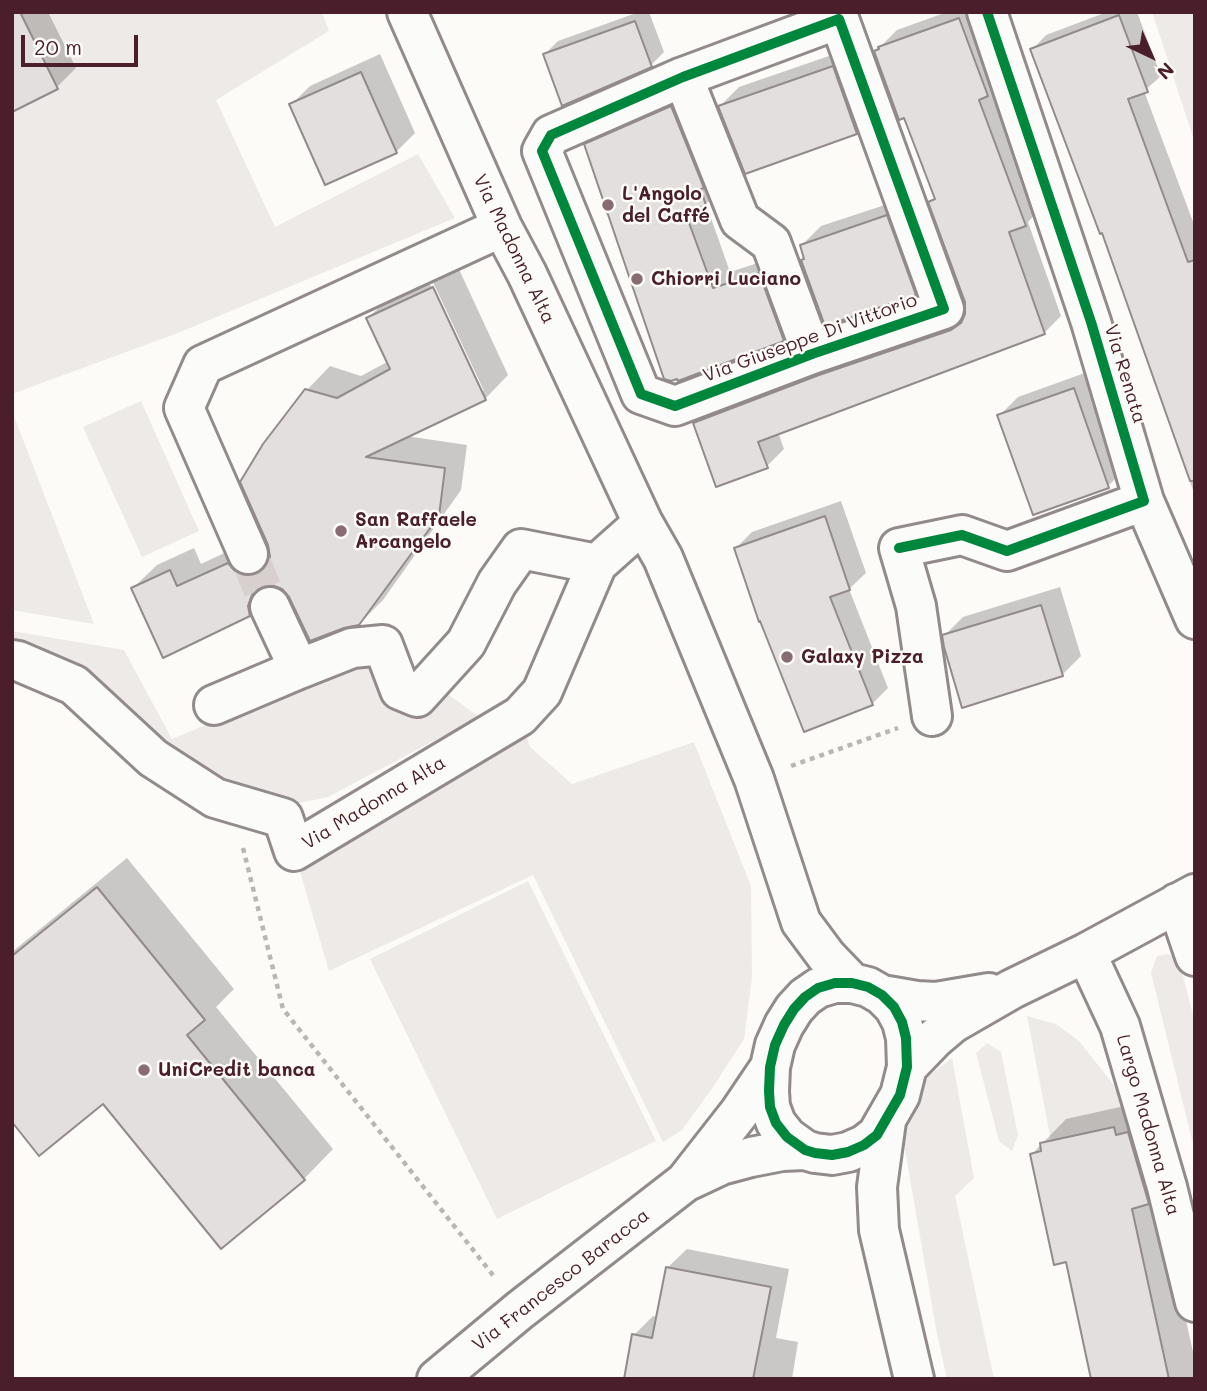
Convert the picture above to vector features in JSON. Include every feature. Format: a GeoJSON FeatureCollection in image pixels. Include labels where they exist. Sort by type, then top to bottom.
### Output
{"type":"FeatureCollection","features":[{"type":"Feature","properties":{"kind":"street","name":"Via Madonna Alta"},"geometry":{"type":"LineString","coordinates":[[407,12],[502,227],[527,274],[643,523],[663,558],[754,779],[801,922],[827,957],[894,1007],[902,1022],[906,1038],[907,1067],[900,1095],[877,1135],[848,1152],[832,1155],[810,1151]]}},
{"type":"Feature","properties":{"kind":"street","name":"Via Renata"},"geometry":{"type":"LineString","coordinates":[[987,12],[1091,322],[1144,502],[1195,619]]}},
{"type":"Feature","properties":{"kind":"street","name":"Via Giuseppe Di Vittorio"},"geometry":{"type":"LineString","coordinates":[[839,19],[944,309],[811,354],[675,405],[641,394],[541,151],[551,135],[683,77],[839,19]]}},
{"type":"Feature","properties":{"kind":"street","name":"Via Giuseppe Di Vittorio"},"geometry":{"type":"LineString","coordinates":[[683,77],[740,220],[771,243],[811,354]]}},
{"type":"Feature","properties":{"kind":"street"},"geometry":{"type":"LineString","coordinates":[[248,554],[184,408],[203,365],[502,227]]}},
{"type":"Feature","properties":{"kind":"street"},"geometry":{"type":"LineString","coordinates":[[527,274],[585,257]]}},
{"type":"Feature","properties":{"kind":"street"},"geometry":{"type":"LineString","coordinates":[[932,716],[916,606],[899,548],[962,535],[1007,551],[1144,502]]}},
{"type":"Feature","properties":{"kind":"street","name":"Via Madonna Alta"},"geometry":{"type":"LineString","coordinates":[[12,660],[74,685],[153,758],[215,798],[283,818],[294,851],[520,716],[542,692],[597,564],[643,523]]}},
{"type":"Feature","properties":{"kind":"street"},"geometry":{"type":"LineString","coordinates":[[214,705],[352,648],[383,645],[400,690],[417,696],[466,643],[498,583],[521,549],[597,564]]}},
{"type":"Feature","properties":{"kind":"street"},"geometry":{"type":"LineString","coordinates":[[270,607],[299,669]]}},
{"type":"Feature","properties":{"kind":"street"},"geometry":{"type":"LineString","coordinates":[[907,1067],[953,1023],[1012,989],[1186,899],[1195,956]]}},
{"type":"Feature","properties":{"kind":"street","name":"Via Madonna Alta"},"geometry":{"type":"LineString","coordinates":[[784,1025],[796,973],[801,922]]}},
{"type":"Feature","properties":{"kind":"street","name":"Largo Madonna Alta"},"geometry":{"type":"LineString","coordinates":[[1086,953],[1120,1026],[1181,1198],[1195,1302]]}},
{"type":"Feature","properties":{"kind":"street","name":"Via Madonna Alta"},"geometry":{"type":"LineString","coordinates":[[867,989],[835,983],[818,988],[793,1009],[775,1045],[770,1068],[769,1099],[776,1123],[786,1137],[840,1171],[860,1196],[879,1230]]}},
{"type":"Feature","properties":{"kind":"street"},"geometry":{"type":"LineString","coordinates":[[867,989],[917,1001],[936,1002],[1012,989]]}},
{"type":"Feature","properties":{"kind":"street","name":"Via Francesco Baracca"},"geometry":{"type":"LineString","coordinates":[[685,1182],[770,1068]]}},
{"type":"Feature","properties":{"kind":"street","name":"Via Madonna Alta"},"geometry":{"type":"LineString","coordinates":[[886,1121],[877,1187],[879,1230],[914,1379]]}},
{"type":"Feature","properties":{"kind":"street","name":"Via Francesco Baracca"},"geometry":{"type":"LineString","coordinates":[[437,1379],[520,1310],[685,1182],[721,1166],[751,1157],[810,1151]]}},
{"type":"Feature","properties":{"kind":"path"},"geometry":{"type":"LineString","coordinates":[[754,779],[932,716]]}},
{"type":"Feature","properties":{"kind":"path"},"geometry":{"type":"LineString","coordinates":[[232,803],[283,1009],[520,1310]]}},
{"type":"Feature","properties":{"kind":"shaded area"},"geometry":{"type":"Polygon","coordinates":[[[12,12],[322,12],[329,31],[216,100],[275,227],[418,154],[455,218],[178,333],[12,394],[12,12]]]}},
{"type":"Feature","properties":{"kind":"shaded area"},"geometry":{"type":"Polygon","coordinates":[[[1152,12],[1195,12],[1195,143],[1152,12]]]}},
{"type":"Feature","properties":{"kind":"shaded area"},"geometry":{"type":"Polygon","coordinates":[[[141,401],[199,531],[142,557],[83,427],[141,401]]]}},
{"type":"Feature","properties":{"kind":"shaded area"},"geometry":{"type":"Polygon","coordinates":[[[12,411],[94,624],[12,610],[12,411]]]}},
{"type":"Feature","properties":{"kind":"shaded area"},"geometry":{"type":"Polygon","coordinates":[[[12,631],[124,650],[172,739],[367,658],[425,710],[449,695],[479,717],[328,797],[290,805],[228,790],[12,648],[12,631]]]}},
{"type":"Feature","properties":{"kind":"shaded area"},"geometry":{"type":"Polygon","coordinates":[[[520,716],[530,747],[572,784],[694,742],[751,886],[752,978],[744,1039],[682,1130],[663,1142],[533,875],[329,971],[294,851],[520,716]]]}},
{"type":"Feature","properties":{"kind":"shaded area"},"geometry":{"type":"Polygon","coordinates":[[[528,881],[656,1141],[497,1219],[370,959],[528,881]]]}},
{"type":"Feature","properties":{"kind":"shaded area"},"geometry":{"type":"Polygon","coordinates":[[[1168,954],[1179,960],[1195,1023],[1195,1152],[1151,973],[1157,956],[1168,954]]]}},
{"type":"Feature","properties":{"kind":"shaded area"},"geometry":{"type":"Polygon","coordinates":[[[1027,1016],[1056,1024],[1079,1041],[1113,1084],[1136,1130],[1116,1135],[1114,1127],[1051,1141],[1027,1016]]]}},
{"type":"Feature","properties":{"kind":"shaded area"},"geometry":{"type":"Polygon","coordinates":[[[987,1043],[1001,1052],[1018,1135],[1012,1151],[999,1141],[976,1053],[987,1043]]]}},
{"type":"Feature","properties":{"kind":"shaded area"},"geometry":{"type":"Polygon","coordinates":[[[952,1058],[974,1178],[955,1196],[994,1379],[947,1379],[904,1144],[909,1110],[926,1078],[952,1058]]]}},
{"type":"Feature","properties":{"kind":"building"},"geometry":{"type":"Polygon","coordinates":[[[12,12],[20,12],[58,89],[12,112],[12,12]]]}},
{"type":"Feature","properties":{"kind":"building"},"geometry":{"type":"Polygon","coordinates":[[[1119,15],[1148,92],[1128,99],[1188,262],[1195,260],[1195,481],[1190,481],[1102,233],[1100,234],[1030,49],[1119,15]]]}},
{"type":"Feature","properties":{"kind":"building"},"geometry":{"type":"Polygon","coordinates":[[[959,18],[988,96],[979,100],[1026,226],[1009,232],[1045,334],[758,442],[768,468],[716,487],[693,423],[819,375],[951,330],[961,323],[965,314],[965,302],[928,202],[935,199],[904,118],[899,120],[874,51],[879,49],[878,47],[959,18]]]}},
{"type":"Feature","properties":{"kind":"building"},"geometry":{"type":"Polygon","coordinates":[[[635,21],[652,67],[562,106],[543,54],[635,21]]]}},
{"type":"Feature","properties":{"kind":"building"},"geometry":{"type":"Polygon","coordinates":[[[833,66],[857,134],[745,174],[718,106],[833,66]]]}},
{"type":"Feature","properties":{"kind":"building"},"geometry":{"type":"Polygon","coordinates":[[[361,72],[397,153],[325,185],[289,104],[361,72]]]}},
{"type":"Feature","properties":{"kind":"building"},"geometry":{"type":"Polygon","coordinates":[[[671,106],[704,188],[701,189],[706,206],[685,212],[713,288],[759,273],[784,341],[678,381],[664,379],[584,144],[671,106]]]}},
{"type":"Feature","properties":{"kind":"building"},"geometry":{"type":"Polygon","coordinates":[[[887,215],[916,295],[825,326],[801,260],[804,259],[800,245],[887,215]]]}},
{"type":"Feature","properties":{"kind":"building","name":"San Raffaele Arcangelo"},"geometry":{"type":"Polygon","coordinates":[[[433,287],[486,400],[366,457],[445,468],[439,516],[359,625],[310,641],[289,597],[282,589],[271,585],[260,588],[252,595],[248,606],[250,616],[163,658],[131,588],[170,570],[177,586],[228,563],[235,571],[245,576],[256,574],[265,567],[270,557],[268,545],[240,482],[263,444],[305,389],[337,398],[390,369],[366,318],[433,287]]]}},
{"type":"Feature","properties":{"kind":"building"},"geometry":{"type":"Polygon","coordinates":[[[1074,388],[1109,488],[1033,515],[997,415],[1074,388]]]}},
{"type":"Feature","properties":{"kind":"building"},"geometry":{"type":"Polygon","coordinates":[[[825,516],[850,590],[830,597],[873,705],[804,732],[759,622],[734,548],[825,516]]]}},
{"type":"Feature","properties":{"kind":"building"},"geometry":{"type":"Polygon","coordinates":[[[1041,605],[1063,676],[962,708],[942,635],[1041,605]]]}},
{"type":"Feature","properties":{"kind":"building","name":"UniCredit banca"},"geometry":{"type":"Polygon","coordinates":[[[97,887],[205,1020],[187,1035],[305,1180],[221,1249],[103,1104],[39,1156],[12,1122],[12,956],[97,887]]]}},
{"type":"Feature","properties":{"kind":"building"},"geometry":{"type":"Polygon","coordinates":[[[1114,1127],[1116,1135],[1128,1132],[1149,1204],[1132,1209],[1169,1379],[1091,1379],[1066,1262],[1054,1265],[1030,1154],[1041,1151],[1040,1143],[1114,1127]]]}},
{"type":"Feature","properties":{"kind":"building"},"geometry":{"type":"Polygon","coordinates":[[[666,1267],[771,1287],[753,1379],[624,1379],[632,1334],[652,1338],[666,1267]]]}},
{"type":"Feature","properties":{"kind":"tunnel"},"geometry":{"type":"LineString","coordinates":[[248,554],[270,607]]}},
{"type":"Feature","properties":{"kind":"cycle path"},"geometry":{"type":"LineString","coordinates":[[899,548],[962,535],[1007,551],[1144,501],[1091,322],[987,12]]}},
{"type":"Feature","properties":{"kind":"cycle path"},"geometry":{"type":"LineString","coordinates":[[839,19],[944,309],[812,354],[675,406],[641,394],[542,151],[551,135],[683,77],[839,19]]}},
{"type":"Feature","properties":{"kind":"cycle path"},"geometry":{"type":"LineString","coordinates":[[835,983],[868,987],[882,995],[894,1007],[906,1038],[907,1067],[900,1095],[877,1135],[864,1145],[832,1155],[805,1150],[787,1137],[776,1123],[770,1107],[769,1091],[770,1067],[775,1045],[784,1025],[805,997],[818,988],[835,983]]}},
{"type":"Feature","properties":{"kind":"place","name":"L'Angolo del Caffé"},"geometry":{"type":"Point","coordinates":[608,205]}},
{"type":"Feature","properties":{"kind":"place","name":"Chiorri Luciano"},"geometry":{"type":"Point","coordinates":[637,279]}},
{"type":"Feature","properties":{"kind":"place","name":"San Raffaele Arcangelo"},"geometry":{"type":"Point","coordinates":[341,531]}},
{"type":"Feature","properties":{"kind":"place","name":"Galaxy Pizza"},"geometry":{"type":"Point","coordinates":[787,657]}},
{"type":"Feature","properties":{"kind":"place","name":"UniCredit banca"},"geometry":{"type":"Point","coordinates":[144,1070]}}]}
